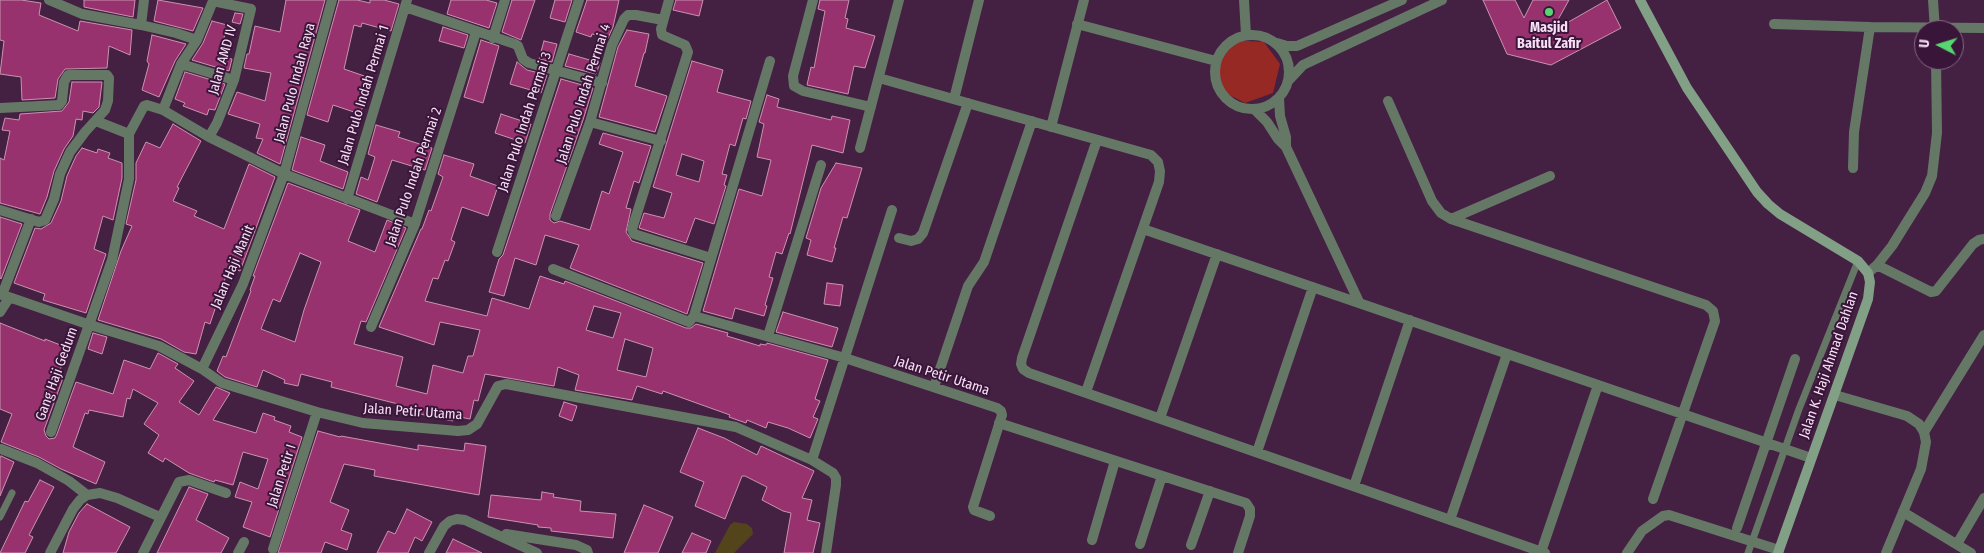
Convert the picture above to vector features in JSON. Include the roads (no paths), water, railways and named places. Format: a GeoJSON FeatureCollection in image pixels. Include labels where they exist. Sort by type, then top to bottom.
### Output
{"type":"FeatureCollection","features":[{"type":"Feature","properties":{"kind":"main road"},"geometry":{"type":"LineString","coordinates":[[1640,0],[1687,88],[1757,192],[1780,214],[1868,273]]}},
{"type":"Feature","properties":{"kind":"main road","name":"Jalan K. Haji Ahmad Dahlan"},"geometry":{"type":"LineString","coordinates":[[1777,550],[1799,453],[1835,394],[1868,299],[1870,282],[1868,273]]}},
{"type":"Feature","properties":{"kind":"street"},"geometry":{"type":"LineString","coordinates":[[49,0],[82,14],[141,25],[197,40]]}},
{"type":"Feature","properties":{"kind":"street"},"geometry":{"type":"LineString","coordinates":[[141,25],[144,0]]}},
{"type":"Feature","properties":{"kind":"street","name":"Jalan Pulo Indah Raya"},"geometry":{"type":"LineString","coordinates":[[284,174],[332,0]]}},
{"type":"Feature","properties":{"kind":"street"},"geometry":{"type":"LineString","coordinates":[[493,38],[505,0]]}},
{"type":"Feature","properties":{"kind":"street","name":"Jalan Pulo Indah Permai 3"},"geometry":{"type":"LineString","coordinates":[[497,252],[579,0]]}},
{"type":"Feature","properties":{"kind":"street"},"geometry":{"type":"LineString","coordinates":[[668,0],[663,20],[662,35],[685,45],[688,52],[632,229],[634,234],[711,258]]}},
{"type":"Feature","properties":{"kind":"street"},"geometry":{"type":"LineString","coordinates":[[813,0],[793,76],[794,86],[803,91],[871,107]]}},
{"type":"Feature","properties":{"kind":"street"},"geometry":{"type":"LineString","coordinates":[[860,148],[899,0]]}},
{"type":"Feature","properties":{"kind":"street"},"geometry":{"type":"LineString","coordinates":[[954,99],[979,0]]}},
{"type":"Feature","properties":{"kind":"street"},"geometry":{"type":"LineString","coordinates":[[1051,127],[1084,0]]}},
{"type":"Feature","properties":{"kind":"street"},"geometry":{"type":"LineString","coordinates":[[1244,0],[1246,34]]}},
{"type":"Feature","properties":{"kind":"street"},"geometry":{"type":"LineString","coordinates":[[1402,0],[1297,46],[1287,46],[1262,36],[1246,34],[1230,41],[1216,61],[1216,79],[1223,95],[1237,106],[1254,110],[1268,106],[1279,98],[1289,80],[1303,65],[1442,0]]}},
{"type":"Feature","properties":{"kind":"street"},"geometry":{"type":"LineString","coordinates":[[1933,0],[1934,20]]}},
{"type":"Feature","properties":{"kind":"street","name":"Jalan AMD IV"},"geometry":{"type":"LineString","coordinates":[[162,110],[181,64],[197,40],[209,1],[252,5],[234,80],[217,123],[209,137]]}},
{"type":"Feature","properties":{"kind":"street"},"geometry":{"type":"LineString","coordinates":[[405,2],[476,32],[518,46],[526,61],[602,84]]}},
{"type":"Feature","properties":{"kind":"street","name":"Jalan Pulo Indah Permai 1"},"geometry":{"type":"LineString","coordinates":[[347,199],[405,2]]}},
{"type":"Feature","properties":{"kind":"street","name":"Jalan Pulo Indah Permai 4"},"geometry":{"type":"LineString","coordinates":[[556,216],[590,122],[612,45],[624,19],[628,15],[636,15],[663,20]]}},
{"type":"Feature","properties":{"kind":"street"},"geometry":{"type":"LineString","coordinates":[[1077,24],[1216,61]]}},
{"type":"Feature","properties":{"kind":"street"},"geometry":{"type":"LineString","coordinates":[[1774,24],[1914,29]]}},
{"type":"Feature","properties":{"kind":"street"},"geometry":{"type":"LineString","coordinates":[[1853,168],[1854,132],[1870,28]]}},
{"type":"Feature","properties":{"kind":"street"},"geometry":{"type":"LineString","coordinates":[[1964,28],[1984,28]]}},
{"type":"Feature","properties":{"kind":"street","name":"Jalan Pulo Indah Permai 2"},"geometry":{"type":"LineString","coordinates":[[371,327],[415,224],[476,32]]}},
{"type":"Feature","properties":{"kind":"street"},"geometry":{"type":"LineString","coordinates":[[1319,36],[1326,53]]}},
{"type":"Feature","properties":{"kind":"street"},"geometry":{"type":"LineString","coordinates":[[1277,43],[1288,60],[1289,80]]}},
{"type":"Feature","properties":{"kind":"street"},"geometry":{"type":"LineString","coordinates":[[694,316],[770,61]]}},
{"type":"Feature","properties":{"kind":"street"},"geometry":{"type":"LineString","coordinates":[[181,64],[234,80]]}},
{"type":"Feature","properties":{"kind":"street"},"geometry":{"type":"LineString","coordinates":[[1868,273],[1892,246],[1916,209],[1932,176],[1937,133],[1936,70]]}},
{"type":"Feature","properties":{"kind":"street"},"geometry":{"type":"LineString","coordinates":[[0,108],[59,104],[62,101],[64,82],[68,75],[107,75],[109,78],[108,101],[105,110],[84,132],[70,152],[60,174],[46,218],[42,222],[0,210]]}},
{"type":"Feature","properties":{"kind":"street"},"geometry":{"type":"LineString","coordinates":[[879,78],[1151,155],[1158,162],[1160,171],[1159,182],[1086,392]]}},
{"type":"Feature","properties":{"kind":"street"},"geometry":{"type":"LineString","coordinates":[[1279,98],[1280,116],[1286,137],[1286,147]]}},
{"type":"Feature","properties":{"kind":"street"},"geometry":{"type":"LineString","coordinates":[[1388,101],[1432,201],[1441,213],[1450,219],[1706,305],[1713,311],[1715,321],[1652,499]]}},
{"type":"Feature","properties":{"kind":"street"},"geometry":{"type":"LineString","coordinates":[[899,238],[911,241],[918,239],[923,232],[968,103]]}},
{"type":"Feature","properties":{"kind":"street"},"geometry":{"type":"LineString","coordinates":[[96,121],[129,134],[145,105],[162,110],[209,137],[284,174],[415,224]]}},
{"type":"Feature","properties":{"kind":"street"},"geometry":{"type":"LineString","coordinates":[[1254,110],[1267,122],[1278,139],[1286,147],[1359,302]]}},
{"type":"Feature","properties":{"kind":"street"},"geometry":{"type":"LineString","coordinates":[[934,387],[968,286],[984,262],[1032,121]]}},
{"type":"Feature","properties":{"kind":"street"},"geometry":{"type":"LineString","coordinates":[[590,122],[661,141]]}},
{"type":"Feature","properties":{"kind":"street","name":"Gang Haji Gedum"},"geometry":{"type":"LineString","coordinates":[[50,432],[112,260],[129,179],[129,134]]}},
{"type":"Feature","properties":{"kind":"street"},"geometry":{"type":"LineString","coordinates":[[1097,140],[1022,358],[1021,364],[1029,373],[1543,552],[1598,385]]}},
{"type":"Feature","properties":{"kind":"street"},"geometry":{"type":"LineString","coordinates":[[768,336],[821,165]]}},
{"type":"Feature","properties":{"kind":"street","name":"Jalan Haji Manit"},"geometry":{"type":"LineString","coordinates":[[202,368],[242,284],[284,174]]}},
{"type":"Feature","properties":{"kind":"street"},"geometry":{"type":"LineString","coordinates":[[1450,219],[1550,176]]}},
{"type":"Feature","properties":{"kind":"street"},"geometry":{"type":"LineString","coordinates":[[812,460],[892,210]]}},
{"type":"Feature","properties":{"kind":"street"},"geometry":{"type":"LineString","coordinates":[[0,312],[31,220]]}},
{"type":"Feature","properties":{"kind":"street"},"geometry":{"type":"LineString","coordinates":[[1143,229],[1799,453]]}},
{"type":"Feature","properties":{"kind":"street"},"geometry":{"type":"LineString","coordinates":[[1877,265],[1931,292],[1936,291],[1973,244],[1984,239]]}},
{"type":"Feature","properties":{"kind":"street"},"geometry":{"type":"LineString","coordinates":[[1160,418],[1217,254]]}},
{"type":"Feature","properties":{"kind":"street","name":"Jalan Petir Utama"},"geometry":{"type":"LineString","coordinates":[[553,269],[689,322],[694,316],[768,336],[845,358],[997,408],[1001,411],[1002,415],[999,423]]}},
{"type":"Feature","properties":{"kind":"street"},"geometry":{"type":"LineString","coordinates":[[1257,452],[1313,287]]}},
{"type":"Feature","properties":{"kind":"street","name":"Jalan Petir Utama"},"geometry":{"type":"LineString","coordinates":[[4,296],[159,346],[202,368],[222,383],[317,412],[363,423],[458,431],[468,430],[477,424],[498,386],[506,384],[736,427],[812,460],[833,472],[836,478],[826,553]]}},
{"type":"Feature","properties":{"kind":"street"},"geometry":{"type":"LineString","coordinates":[[1354,486],[1410,320]]}},
{"type":"Feature","properties":{"kind":"street"},"geometry":{"type":"LineString","coordinates":[[1924,432],[1984,335]]}},
{"type":"Feature","properties":{"kind":"street"},"geometry":{"type":"LineString","coordinates":[[1450,520],[1507,354]]}},
{"type":"Feature","properties":{"kind":"street"},"geometry":{"type":"LineString","coordinates":[[1737,528],[1795,359]]}},
{"type":"Feature","properties":{"kind":"street"},"geometry":{"type":"LineString","coordinates":[[1835,394],[1907,416],[1919,424],[1924,432],[1926,442],[1924,456],[1886,553]]}},
{"type":"Feature","properties":{"kind":"street","name":"Jalan Petir I"},"geometry":{"type":"LineString","coordinates":[[273,549],[317,412]]}},
{"type":"Feature","properties":{"kind":"street"},"geometry":{"type":"LineString","coordinates":[[990,516],[974,510],[973,507],[999,423],[1246,503],[1250,508],[1250,516],[1238,553]]}},
{"type":"Feature","properties":{"kind":"street"},"geometry":{"type":"LineString","coordinates":[[1,449],[37,463],[69,481],[87,495]]}},
{"type":"Feature","properties":{"kind":"street"},"geometry":{"type":"LineString","coordinates":[[1092,540],[1115,461]]}},
{"type":"Feature","properties":{"kind":"street"},"geometry":{"type":"LineString","coordinates":[[1140,544],[1162,476]]}},
{"type":"Feature","properties":{"kind":"street"},"geometry":{"type":"LineString","coordinates":[[143,553],[179,482],[185,480],[226,493]]}},
{"type":"Feature","properties":{"kind":"street"},"geometry":{"type":"LineString","coordinates":[[1191,545],[1210,491]]}},
{"type":"Feature","properties":{"kind":"street"},"geometry":{"type":"LineString","coordinates":[[50,553],[73,509],[87,495],[100,493],[117,498],[160,517]]}},
{"type":"Feature","properties":{"kind":"street"},"geometry":{"type":"LineString","coordinates":[[1957,544],[1984,498]]}},
{"type":"Feature","properties":{"kind":"street"},"geometry":{"type":"LineString","coordinates":[[1903,512],[1971,553]]}},
{"type":"Feature","properties":{"kind":"street"},"geometry":{"type":"LineString","coordinates":[[1627,553],[1642,531],[1663,516],[1669,515],[1777,550]]}},
{"type":"Feature","properties":{"kind":"street"},"geometry":{"type":"LineString","coordinates":[[429,553],[440,532],[450,521],[457,520],[465,520],[496,533],[531,552]]}},
{"type":"Feature","properties":{"kind":"street"},"geometry":{"type":"LineString","coordinates":[[496,533],[576,545],[587,550],[588,553]]}},
{"type":"Feature","properties":{"kind":"street"},"geometry":{"type":"LineString","coordinates":[[238,553],[244,542]]}},
{"type":"Feature","properties":{"kind":"lane"},"geometry":{"type":"LineString","coordinates":[[1748,553],[1757,542],[1799,453],[1857,265]]}},
{"type":"Feature","properties":{"kind":"lane"},"geometry":{"type":"LineString","coordinates":[[0,517],[12,493]]}},
{"type":"Feature","properties":{"kind":"place","name":"Masjid Baitul Zafir"},"geometry":{"type":"Point","coordinates":[1549,12]}}]}
